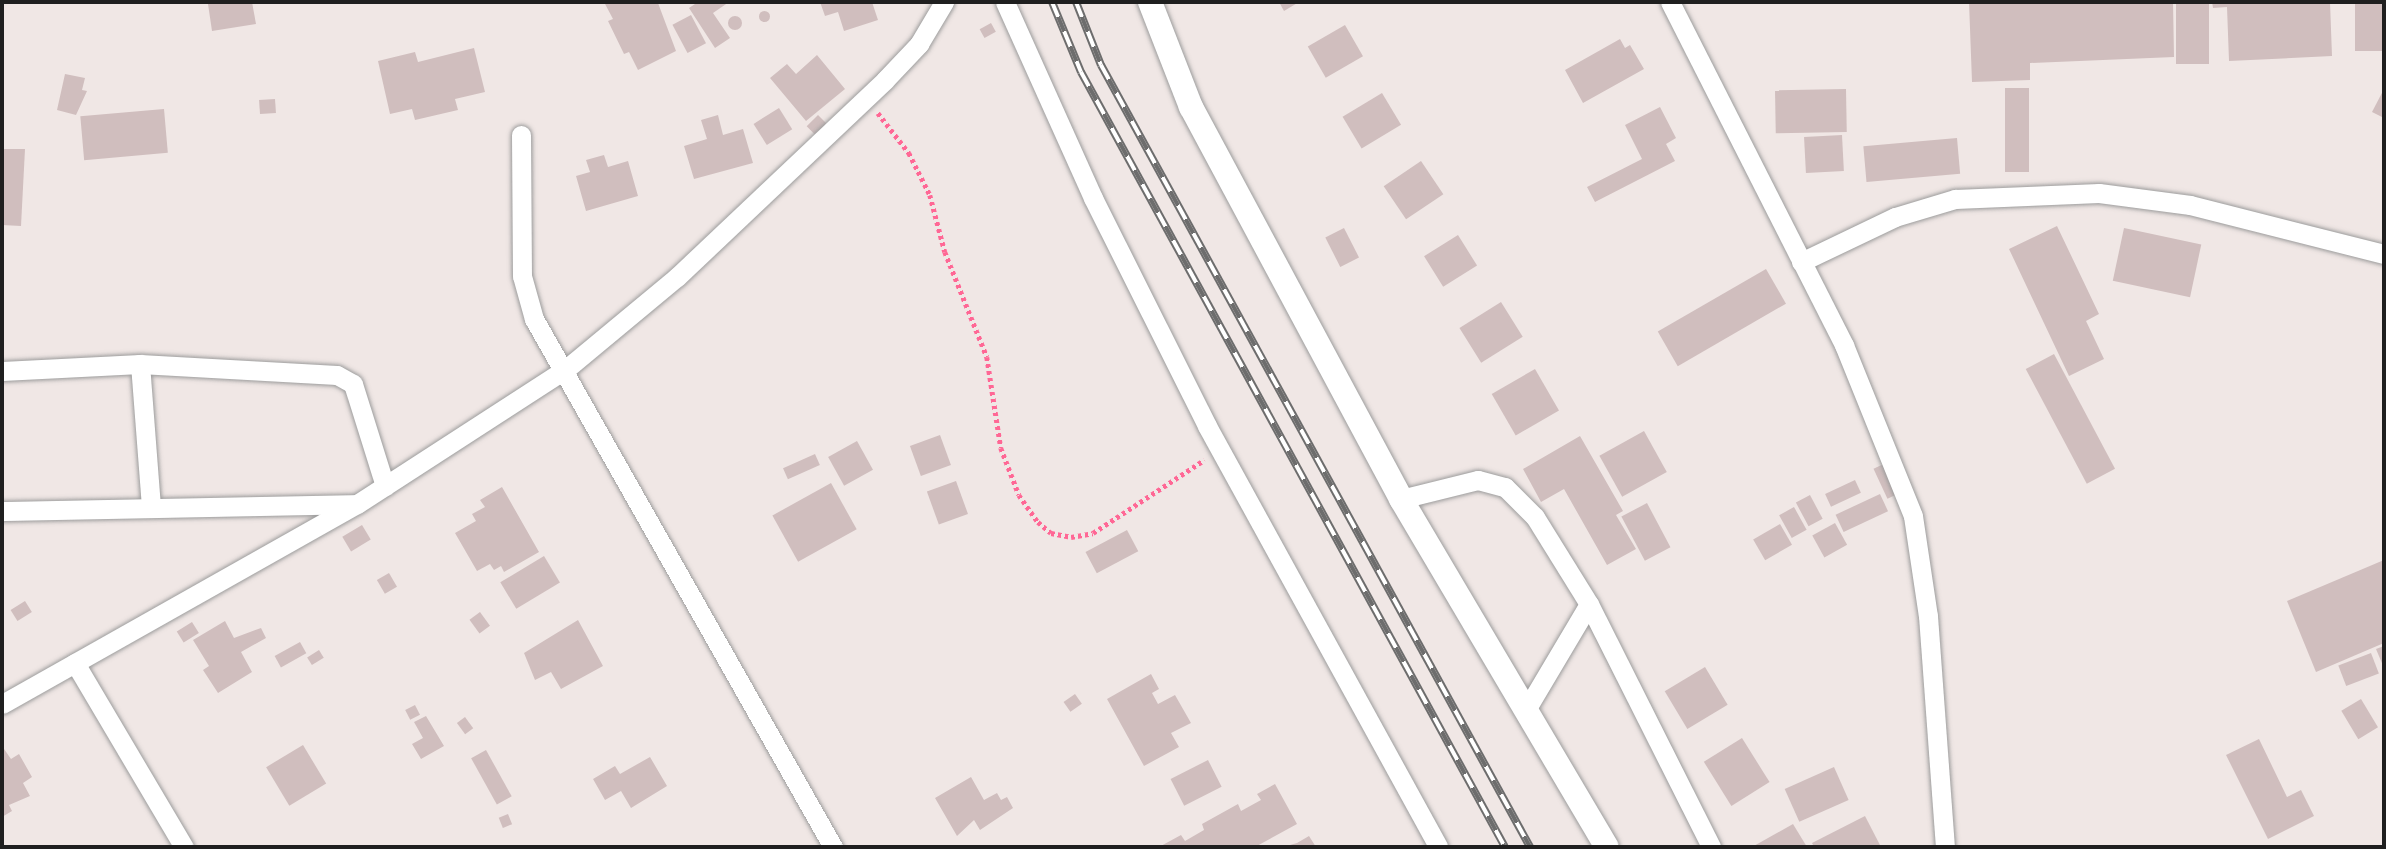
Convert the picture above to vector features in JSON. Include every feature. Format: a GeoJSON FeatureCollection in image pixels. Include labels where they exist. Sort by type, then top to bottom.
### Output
{"type":"FeatureCollection","features":[{"type":"Feature","properties":{"kind":"street"},"geometry":{"type":"LineString","coordinates":[[2,704],[357,504],[566,369],[677,277],[866,98],[919,44],[944,2]]}},
{"type":"Feature","properties":{"kind":"street"},"geometry":{"type":"LineString","coordinates":[[1005,2],[1093,198],[1220,449],[1438,847]]}},
{"type":"Feature","properties":{"kind":"street"},"geometry":{"type":"LineString","coordinates":[[1150,2],[1191,107],[1401,499],[1607,847]]}},
{"type":"Feature","properties":{"kind":"street"},"geometry":{"type":"LineString","coordinates":[[1670,2],[1844,345],[1913,516],[1928,617],[1945,847]]}},
{"type":"Feature","properties":{"kind":"street"},"geometry":{"type":"LineString","coordinates":[[521,135],[522,276],[534,319],[566,369],[833,847]]}},
{"type":"Feature","properties":{"kind":"street"},"geometry":{"type":"LineString","coordinates":[[1801,262],[1895,217],[1955,199],[2099,193],[2190,205],[2384,254]]}},
{"type":"Feature","properties":{"kind":"street"},"geometry":{"type":"LineString","coordinates":[[2,372],[140,364],[337,375],[353,384],[384,486]]}},
{"type":"Feature","properties":{"kind":"street"},"geometry":{"type":"LineString","coordinates":[[140,364],[150,508]]}},
{"type":"Feature","properties":{"kind":"street"},"geometry":{"type":"LineString","coordinates":[[1401,499],[1478,480],[1505,487],[1535,517],[1589,604],[1711,847]]}},
{"type":"Feature","properties":{"kind":"street"},"geometry":{"type":"LineString","coordinates":[[2,511],[357,504]]}},
{"type":"Feature","properties":{"kind":"street"},"geometry":{"type":"LineString","coordinates":[[1526,710],[1589,604]]}},
{"type":"Feature","properties":{"kind":"street"},"geometry":{"type":"LineString","coordinates":[[75,663],[184,847]]}},
{"type":"Feature","properties":{"kind":"path"},"geometry":{"type":"LineString","coordinates":[[866,98],[909,153],[925,183],[945,252],[987,358],[1001,448],[1019,495],[1038,522],[1051,533],[1071,537],[1093,533],[1220,449]]}},
{"type":"Feature","properties":{"kind":"building"},"geometry":{"type":"Polygon","coordinates":[[[252,2],[256,24],[212,31],[208,4],[252,2]]]}},
{"type":"Feature","properties":{"kind":"building"},"geometry":{"type":"Polygon","coordinates":[[[604,2],[658,3],[676,51],[638,70],[629,52],[624,54],[608,21],[613,19],[604,2]]]}},
{"type":"Feature","properties":{"kind":"building"},"geometry":{"type":"Polygon","coordinates":[[[698,2],[729,2],[713,13],[730,38],[715,48],[689,8],[698,2]]]}},
{"type":"Feature","properties":{"kind":"building"},"geometry":{"type":"Polygon","coordinates":[[[820,2],[872,2],[878,20],[844,31],[838,12],[825,16],[820,2]]]}},
{"type":"Feature","properties":{"kind":"building"},"geometry":{"type":"Polygon","coordinates":[[[1279,2],[1299,2],[1284,11],[1279,2]]]}},
{"type":"Feature","properties":{"kind":"building"},"geometry":{"type":"Polygon","coordinates":[[[1969,2],[2173,2],[2174,57],[2030,63],[2030,80],[1972,82],[1969,2]]]}},
{"type":"Feature","properties":{"kind":"building"},"geometry":{"type":"Polygon","coordinates":[[[2176,2],[2209,2],[2209,64],[2176,64],[2176,2]]]}},
{"type":"Feature","properties":{"kind":"building"},"geometry":{"type":"Polygon","coordinates":[[[2212,2],[2330,2],[2332,56],[2229,61],[2227,7],[2213,8],[2212,2]]]}},
{"type":"Feature","properties":{"kind":"building"},"geometry":{"type":"Polygon","coordinates":[[[2355,2],[2384,2],[2384,51],[2355,51],[2355,2]]]}},
{"type":"Feature","properties":{"kind":"building"},"geometry":{"type":"Polygon","coordinates":[[[764,10],[770,16],[764,22],[758,16],[764,10]]]}},
{"type":"Feature","properties":{"kind":"building"},"geometry":{"type":"Polygon","coordinates":[[[691,15],[706,43],[687,53],[672,25],[691,15]]]}},
{"type":"Feature","properties":{"kind":"building"},"geometry":{"type":"Polygon","coordinates":[[[732,16],[738,16],[742,23],[738,30],[732,30],[728,26],[728,20],[732,16]]]}},
{"type":"Feature","properties":{"kind":"building"},"geometry":{"type":"Polygon","coordinates":[[[991,23],[996,32],[984,38],[980,29],[991,23]]]}},
{"type":"Feature","properties":{"kind":"building"},"geometry":{"type":"Polygon","coordinates":[[[1345,25],[1363,56],[1326,78],[1308,46],[1345,25]]]}},
{"type":"Feature","properties":{"kind":"building"},"geometry":{"type":"Polygon","coordinates":[[[1620,39],[1625,48],[1630,45],[1644,69],[1583,103],[1565,70],[1620,39]]]}},
{"type":"Feature","properties":{"kind":"building"},"geometry":{"type":"Polygon","coordinates":[[[474,48],[485,92],[455,99],[458,110],[415,120],[412,109],[390,114],[378,61],[415,52],[418,62],[474,48]]]}},
{"type":"Feature","properties":{"kind":"building"},"geometry":{"type":"Polygon","coordinates":[[[817,55],[845,89],[806,121],[770,78],[787,64],[796,74],[817,55]]]}},
{"type":"Feature","properties":{"kind":"building"},"geometry":{"type":"Polygon","coordinates":[[[65,74],[85,78],[82,90],[87,91],[76,115],[57,110],[65,74]]]}},
{"type":"Feature","properties":{"kind":"building"},"geometry":{"type":"Polygon","coordinates":[[[2005,88],[2029,88],[2029,172],[2005,172],[2005,88]]]}},
{"type":"Feature","properties":{"kind":"building"},"geometry":{"type":"Polygon","coordinates":[[[1846,89],[1847,132],[1776,133],[1775,90],[1846,89]]]}},
{"type":"Feature","properties":{"kind":"building"},"geometry":{"type":"Polygon","coordinates":[[[2384,89],[2384,118],[2372,112],[2384,89]]]}},
{"type":"Feature","properties":{"kind":"building"},"geometry":{"type":"Polygon","coordinates":[[[1382,93],[1401,125],[1362,148],[1343,117],[1382,93]]]}},
{"type":"Feature","properties":{"kind":"building"},"geometry":{"type":"Polygon","coordinates":[[[275,99],[276,113],[260,114],[259,100],[275,99]]]}},
{"type":"Feature","properties":{"kind":"building"},"geometry":{"type":"Polygon","coordinates":[[[1660,107],[1676,138],[1666,144],[1675,161],[1595,202],[1587,187],[1642,159],[1625,125],[1660,107]]]}},
{"type":"Feature","properties":{"kind":"building"},"geometry":{"type":"Polygon","coordinates":[[[779,108],[792,129],[767,145],[754,124],[779,108]]]}},
{"type":"Feature","properties":{"kind":"building"},"geometry":{"type":"Polygon","coordinates":[[[164,109],[168,153],[84,160],[80,116],[164,109]]]}},
{"type":"Feature","properties":{"kind":"building"},"geometry":{"type":"Polygon","coordinates":[[[718,115],[723,135],[743,129],[753,163],[694,179],[684,146],[707,139],[701,120],[718,115]]]}},
{"type":"Feature","properties":{"kind":"building"},"geometry":{"type":"Polygon","coordinates":[[[818,115],[830,127],[819,138],[807,126],[818,115]]]}},
{"type":"Feature","properties":{"kind":"building"},"geometry":{"type":"Polygon","coordinates":[[[1842,135],[1844,171],[1806,173],[1804,137],[1842,135]]]}},
{"type":"Feature","properties":{"kind":"building"},"geometry":{"type":"Polygon","coordinates":[[[1957,138],[1960,174],[1866,182],[1863,146],[1957,138]]]}},
{"type":"Feature","properties":{"kind":"building"},"geometry":{"type":"Polygon","coordinates":[[[2,149],[25,149],[21,226],[2,225],[2,149]]]}},
{"type":"Feature","properties":{"kind":"building"},"geometry":{"type":"Polygon","coordinates":[[[604,155],[608,167],[628,161],[638,196],[586,211],[576,176],[590,172],[586,160],[604,155]]]}},
{"type":"Feature","properties":{"kind":"building"},"geometry":{"type":"Polygon","coordinates":[[[1421,161],[1443,194],[1406,219],[1384,186],[1421,161]]]}},
{"type":"Feature","properties":{"kind":"building"},"geometry":{"type":"Polygon","coordinates":[[[2057,226],[2099,314],[2086,321],[2104,359],[2069,376],[2009,249],[2057,226]]]}},
{"type":"Feature","properties":{"kind":"building"},"geometry":{"type":"Polygon","coordinates":[[[1344,228],[1359,257],[1340,267],[1325,238],[1344,228]]]}},
{"type":"Feature","properties":{"kind":"building"},"geometry":{"type":"Polygon","coordinates":[[[2124,228],[2201,244],[2190,297],[2113,281],[2124,228]]]}},
{"type":"Feature","properties":{"kind":"building"},"geometry":{"type":"Polygon","coordinates":[[[1458,235],[1477,266],[1443,287],[1424,256],[1458,235]]]}},
{"type":"Feature","properties":{"kind":"building"},"geometry":{"type":"Polygon","coordinates":[[[1766,269],[1786,304],[1678,366],[1658,332],[1766,269]]]}},
{"type":"Feature","properties":{"kind":"building"},"geometry":{"type":"Polygon","coordinates":[[[1501,302],[1523,337],[1481,363],[1459,328],[1501,302]]]}},
{"type":"Feature","properties":{"kind":"building"},"geometry":{"type":"Polygon","coordinates":[[[2054,354],[2115,469],[2087,484],[2026,369],[2054,354]]]}},
{"type":"Feature","properties":{"kind":"building"},"geometry":{"type":"Polygon","coordinates":[[[1535,369],[1559,411],[1516,436],[1492,394],[1535,369]]]}},
{"type":"Feature","properties":{"kind":"building"},"geometry":{"type":"Polygon","coordinates":[[[1644,431],[1667,472],[1622,497],[1599,456],[1644,431]]]}},
{"type":"Feature","properties":{"kind":"building"},"geometry":{"type":"Polygon","coordinates":[[[940,435],[951,465],[921,476],[910,446],[940,435]]]}},
{"type":"Feature","properties":{"kind":"building"},"geometry":{"type":"Polygon","coordinates":[[[1580,436],[1623,511],[1616,515],[1636,549],[1607,565],[1564,489],[1541,502],[1523,469],[1580,436]]]}},
{"type":"Feature","properties":{"kind":"building"},"geometry":{"type":"Polygon","coordinates":[[[857,441],[873,470],[844,486],[828,457],[857,441]]]}},
{"type":"Feature","properties":{"kind":"building"},"geometry":{"type":"Polygon","coordinates":[[[815,454],[820,465],[788,479],[783,468],[815,454]]]}},
{"type":"Feature","properties":{"kind":"building"},"geometry":{"type":"Polygon","coordinates":[[[1888,462],[1902,492],[1887,499],[1873,469],[1888,462]]]}},
{"type":"Feature","properties":{"kind":"building"},"geometry":{"type":"Polygon","coordinates":[[[1855,480],[1861,493],[1831,507],[1825,494],[1855,480]]]}},
{"type":"Feature","properties":{"kind":"building"},"geometry":{"type":"Polygon","coordinates":[[[956,481],[968,514],[939,524],[927,492],[956,481]]]}},
{"type":"Feature","properties":{"kind":"building"},"geometry":{"type":"Polygon","coordinates":[[[831,483],[857,529],[798,562],[772,515],[831,483]]]}},
{"type":"Feature","properties":{"kind":"building"},"geometry":{"type":"Polygon","coordinates":[[[502,487],[539,552],[504,572],[501,566],[494,570],[490,564],[477,571],[455,533],[476,521],[472,514],[485,507],[480,500],[502,487]]]}},
{"type":"Feature","properties":{"kind":"building"},"geometry":{"type":"Polygon","coordinates":[[[1880,494],[1888,511],[1844,532],[1836,515],[1880,494]]]}},
{"type":"Feature","properties":{"kind":"building"},"geometry":{"type":"Polygon","coordinates":[[[1810,495],[1823,519],[1809,526],[1796,503],[1810,495]]]}},
{"type":"Feature","properties":{"kind":"building"},"geometry":{"type":"Polygon","coordinates":[[[1647,503],[1670,547],[1645,561],[1621,517],[1647,503]]]}},
{"type":"Feature","properties":{"kind":"building"},"geometry":{"type":"Polygon","coordinates":[[[1794,507],[1807,530],[1792,538],[1779,515],[1794,507]]]}},
{"type":"Feature","properties":{"kind":"building"},"geometry":{"type":"Polygon","coordinates":[[[1835,523],[1847,545],[1824,557],[1812,536],[1835,523]]]}},
{"type":"Feature","properties":{"kind":"building"},"geometry":{"type":"Polygon","coordinates":[[[1780,524],[1792,545],[1765,560],[1753,540],[1780,524]]]}},
{"type":"Feature","properties":{"kind":"building"},"geometry":{"type":"Polygon","coordinates":[[[362,525],[371,540],[351,551],[342,537],[362,525]]]}},
{"type":"Feature","properties":{"kind":"building"},"geometry":{"type":"Polygon","coordinates":[[[1127,530],[1138,551],[1097,573],[1086,552],[1127,530]]]}},
{"type":"Feature","properties":{"kind":"building"},"geometry":{"type":"Polygon","coordinates":[[[544,556],[560,583],[516,609],[500,582],[544,556]]]}},
{"type":"Feature","properties":{"kind":"building"},"geometry":{"type":"Polygon","coordinates":[[[2384,560],[2384,643],[2316,672],[2287,601],[2384,560]]]}},
{"type":"Feature","properties":{"kind":"building"},"geometry":{"type":"Polygon","coordinates":[[[389,573],[397,587],[385,594],[377,580],[389,573]]]}},
{"type":"Feature","properties":{"kind":"building"},"geometry":{"type":"Polygon","coordinates":[[[25,601],[32,612],[17,621],[11,610],[25,601]]]}},
{"type":"Feature","properties":{"kind":"building"},"geometry":{"type":"Polygon","coordinates":[[[480,612],[490,626],[479,633],[469,620],[480,612]]]}},
{"type":"Feature","properties":{"kind":"building"},"geometry":{"type":"Polygon","coordinates":[[[578,620],[603,666],[561,689],[551,672],[535,680],[524,653],[578,620]]]}},
{"type":"Feature","properties":{"kind":"building"},"geometry":{"type":"Polygon","coordinates":[[[225,621],[234,638],[261,628],[266,638],[241,652],[252,672],[218,693],[203,670],[209,666],[193,640],[225,621]]]}},
{"type":"Feature","properties":{"kind":"building"},"geometry":{"type":"Polygon","coordinates":[[[192,622],[199,633],[184,643],[177,632],[192,622]]]}},
{"type":"Feature","properties":{"kind":"building"},"geometry":{"type":"Polygon","coordinates":[[[300,642],[306,653],[281,667],[275,656],[300,642]]]}},
{"type":"Feature","properties":{"kind":"building"},"geometry":{"type":"Polygon","coordinates":[[[2384,646],[2384,668],[2376,649],[2384,646]]]}},
{"type":"Feature","properties":{"kind":"building"},"geometry":{"type":"Polygon","coordinates":[[[319,650],[324,658],[312,665],[307,657],[319,650]]]}},
{"type":"Feature","properties":{"kind":"building"},"geometry":{"type":"Polygon","coordinates":[[[2371,653],[2379,674],[2346,686],[2338,666],[2371,653]]]}},
{"type":"Feature","properties":{"kind":"building"},"geometry":{"type":"Polygon","coordinates":[[[1705,667],[1728,705],[1687,729],[1665,691],[1705,667]]]}},
{"type":"Feature","properties":{"kind":"building"},"geometry":{"type":"Polygon","coordinates":[[[1151,674],[1159,689],[1152,693],[1158,704],[1175,695],[1191,723],[1171,733],[1179,747],[1144,766],[1107,699],[1151,674]]]}},
{"type":"Feature","properties":{"kind":"building"},"geometry":{"type":"Polygon","coordinates":[[[1075,694],[1082,704],[1070,712],[1064,702],[1075,694]]]}},
{"type":"Feature","properties":{"kind":"building"},"geometry":{"type":"Polygon","coordinates":[[[2361,699],[2378,727],[2358,739],[2341,711],[2361,699]]]}},
{"type":"Feature","properties":{"kind":"building"},"geometry":{"type":"Polygon","coordinates":[[[415,705],[420,715],[410,720],[405,710],[415,705]]]}},
{"type":"Feature","properties":{"kind":"building"},"geometry":{"type":"Polygon","coordinates":[[[426,716],[444,746],[421,759],[412,744],[423,738],[414,722],[426,716]]]}},
{"type":"Feature","properties":{"kind":"building"},"geometry":{"type":"Polygon","coordinates":[[[465,717],[473,728],[465,734],[457,723],[465,717]]]}},
{"type":"Feature","properties":{"kind":"building"},"geometry":{"type":"Polygon","coordinates":[[[1742,738],[1770,782],[1731,806],[1704,762],[1742,738]]]}},
{"type":"Feature","properties":{"kind":"building"},"geometry":{"type":"Polygon","coordinates":[[[2259,739],[2287,797],[2301,790],[2314,816],[2268,839],[2226,755],[2259,739]]]}},
{"type":"Feature","properties":{"kind":"building"},"geometry":{"type":"Polygon","coordinates":[[[303,745],[326,784],[289,806],[266,767],[303,745]]]}},
{"type":"Feature","properties":{"kind":"building"},"geometry":{"type":"Polygon","coordinates":[[[2,746],[11,759],[19,754],[32,777],[23,783],[30,796],[9,805],[12,811],[2,817],[2,746]]]}},
{"type":"Feature","properties":{"kind":"building"},"geometry":{"type":"Polygon","coordinates":[[[486,750],[512,796],[497,805],[471,758],[486,750]]]}},
{"type":"Feature","properties":{"kind":"building"},"geometry":{"type":"Polygon","coordinates":[[[650,757],[667,786],[631,808],[621,791],[605,800],[593,779],[615,766],[620,774],[650,757]]]}},
{"type":"Feature","properties":{"kind":"building"},"geometry":{"type":"Polygon","coordinates":[[[1208,760],[1222,787],[1184,806],[1171,779],[1208,760]]]}},
{"type":"Feature","properties":{"kind":"building"},"geometry":{"type":"Polygon","coordinates":[[[1834,767],[1849,800],[1799,822],[1785,789],[1834,767]]]}},
{"type":"Feature","properties":{"kind":"building"},"geometry":{"type":"Polygon","coordinates":[[[971,777],[984,800],[997,793],[1001,800],[1007,797],[1013,808],[980,830],[974,820],[957,836],[935,798],[971,777]]]}},
{"type":"Feature","properties":{"kind":"building"},"geometry":{"type":"Polygon","coordinates":[[[1275,784],[1297,824],[1255,847],[1159,847],[1181,835],[1185,841],[1204,830],[1202,824],[1238,804],[1241,811],[1261,800],[1257,794],[1275,784]]]}},
{"type":"Feature","properties":{"kind":"building"},"geometry":{"type":"Polygon","coordinates":[[[508,814],[512,824],[503,828],[499,818],[508,814]]]}},
{"type":"Feature","properties":{"kind":"building"},"geometry":{"type":"Polygon","coordinates":[[[1865,816],[1881,847],[1814,847],[1812,843],[1865,816]]]}},
{"type":"Feature","properties":{"kind":"building"},"geometry":{"type":"Polygon","coordinates":[[[1793,824],[1807,847],[1752,847],[1793,824]]]}},
{"type":"Feature","properties":{"kind":"building"},"geometry":{"type":"Polygon","coordinates":[[[1309,836],[1316,847],[1283,847],[1297,843],[1309,836]]]}},
{"type":"Feature","properties":{"kind":"railway"},"geometry":{"type":"LineString","coordinates":[[1052,2],[1081,72],[1505,847]]}},
{"type":"Feature","properties":{"kind":"railway"},"geometry":{"type":"LineString","coordinates":[[1076,2],[1101,65],[1530,847]]}}]}
